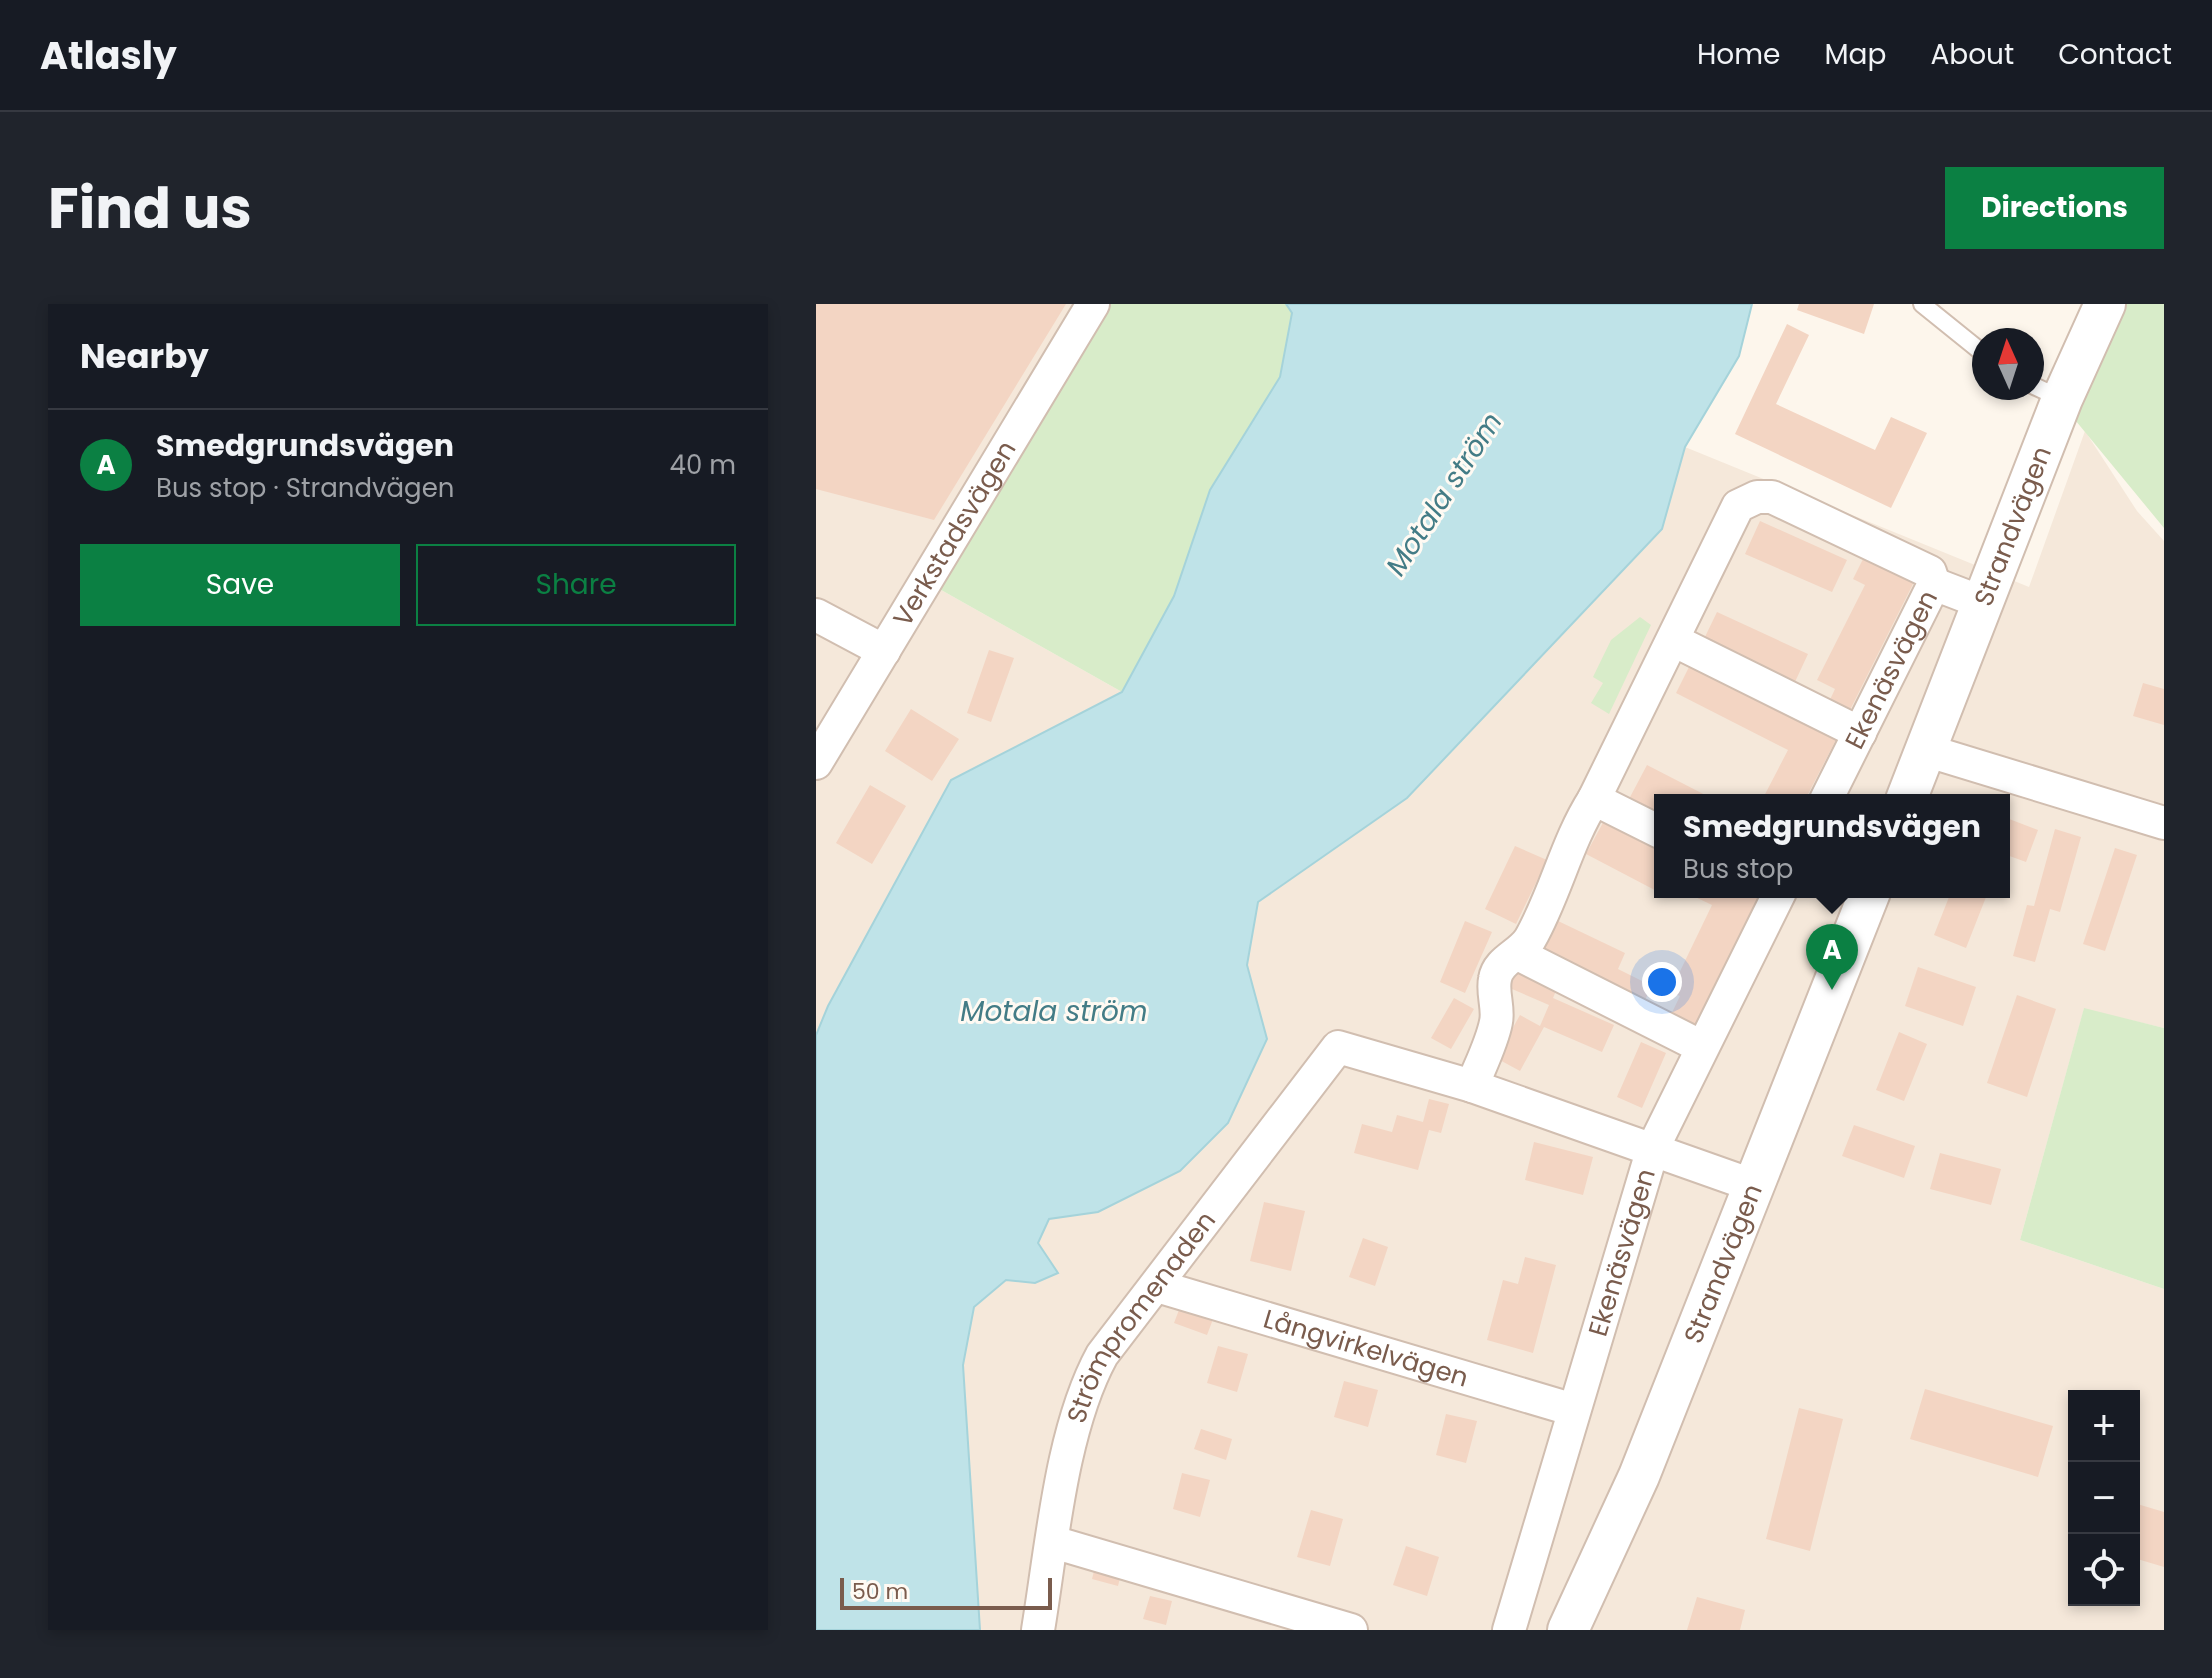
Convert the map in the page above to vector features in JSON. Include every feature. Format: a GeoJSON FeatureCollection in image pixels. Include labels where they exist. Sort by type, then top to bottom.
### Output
{"type":"FeatureCollection","features":[{"type":"Feature","properties":{"kind":"street","name":"Verkstadsvägen"},"geometry":{"type":"LineString","coordinates":[[819,750],[884,651],[1093,304]]}},
{"type":"Feature","properties":{"kind":"street","name":"Strandvägen"},"geometry":{"type":"LineString","coordinates":[[1908,794],[1981,602],[2047,392],[2105,304]]}},
{"type":"Feature","properties":{"kind":"street"},"geometry":{"type":"LineString","coordinates":[[1752,1185],[1472,1086],[1497,1021],[1494,980],[1500,964],[1518,954],[1528,942],[1558,882],[1573,832],[1594,799],[1738,506],[1757,497],[1772,497],[1930,572],[1934,584]]}},
{"type":"Feature","properties":{"kind":"street","name":"Ekenäsvägen"},"geometry":{"type":"LineString","coordinates":[[1829,794],[1934,584],[1981,602]]}},
{"type":"Feature","properties":{"kind":"street"},"geometry":{"type":"LineString","coordinates":[[816,615],[884,651]]}},
{"type":"Feature","properties":{"kind":"street"},"geometry":{"type":"LineString","coordinates":[[1673,640],[1860,733]]}},
{"type":"Feature","properties":{"kind":"street"},"geometry":{"type":"LineString","coordinates":[[1925,750],[2164,823]]}},
{"type":"Feature","properties":{"kind":"street"},"geometry":{"type":"LineString","coordinates":[[1594,799],[1654,829]]}},
{"type":"Feature","properties":{"kind":"street","name":"Ekenäsvägen"},"geometry":{"type":"LineString","coordinates":[[1509,1630],[1653,1148],[1777,898]]}},
{"type":"Feature","properties":{"kind":"street","name":"Strandvägen"},"geometry":{"type":"LineString","coordinates":[[1568,1630],[1639,1476],[1868,898]]}},
{"type":"Feature","properties":{"kind":"street"},"geometry":{"type":"LineString","coordinates":[[1518,954],[1702,1047]]}},
{"type":"Feature","properties":{"kind":"street","name":"Strömpromenaden"},"geometry":{"type":"LineString","coordinates":[[1038,1630],[1081,1403],[1090,1376],[1102,1355],[1338,1047],[1472,1086]]}},
{"type":"Feature","properties":{"kind":"street","name":"Långvirkelvägen"},"geometry":{"type":"LineString","coordinates":[[1157,1286],[1574,1410]]}},
{"type":"Feature","properties":{"kind":"street"},"geometry":{"type":"LineString","coordinates":[[1053,1542],[1351,1630]]}},
{"type":"Feature","properties":{"kind":"lane"},"geometry":{"type":"LineString","coordinates":[[1922,304],[1972,344]]}},
{"type":"Feature","properties":{"kind":"shaded area"},"geometry":{"type":"Polygon","coordinates":[[[816,304],[1096,304],[927,582],[1122,692],[951,781],[828,1005],[816,1035],[816,304]]]}},
{"type":"Feature","properties":{"kind":"shaded area"},"geometry":{"type":"Polygon","coordinates":[[[2085,431],[2137,511],[2164,541],[2164,1028],[2084,1009],[2020,1240],[2164,1289],[2164,1630],[980,1630],[963,1365],[974,1307],[1006,1280],[1035,1283],[1057,1272],[1038,1243],[1049,1219],[1098,1212],[1267,1039],[1247,965],[1258,901],[1407,798],[1662,529],[1685,447],[2029,587],[2085,431]]]}},
{"type":"Feature","properties":{"kind":"green space"},"geometry":{"type":"Polygon","coordinates":[[[1096,304],[1286,304],[1292,313],[1280,377],[1210,490],[1174,596],[1122,692],[927,582],[1096,304]]]}},
{"type":"Feature","properties":{"kind":"green space"},"geometry":{"type":"Polygon","coordinates":[[[2099,304],[2164,304],[2164,528],[2057,398],[2099,304]]]}},
{"type":"Feature","properties":{"kind":"green space"},"geometry":{"type":"Polygon","coordinates":[[[1640,617],[1651,625],[1609,714],[1591,703],[1603,683],[1593,677],[1611,640],[1640,617]]]}},
{"type":"Feature","properties":{"kind":"green space"},"geometry":{"type":"Polygon","coordinates":[[[2084,1008],[2164,1028],[2164,1289],[2020,1240],[2084,1008]]]}},
{"type":"Feature","properties":{"kind":"water","name":"Motala ström"},"geometry":{"type":"Polygon","coordinates":[[[1286,304],[1752,304],[1739,356],[1685,447],[1662,529],[1407,798],[1258,902],[1247,965],[1267,1039],[1228,1123],[1180,1171],[1098,1212],[1049,1219],[1038,1243],[1058,1273],[1035,1283],[1006,1280],[974,1307],[963,1365],[980,1630],[816,1630],[816,1035],[828,1006],[951,780],[1122,692],[1174,596],[1210,490],[1280,377],[1292,313],[1286,304]]]}},
{"type":"Feature","properties":{"kind":"building"},"geometry":{"type":"Polygon","coordinates":[[[816,304],[1066,304],[934,520],[816,489],[816,304]]]}},
{"type":"Feature","properties":{"kind":"building"},"geometry":{"type":"Polygon","coordinates":[[[1799,304],[1874,304],[1864,334],[1797,310],[1799,304]]]}},
{"type":"Feature","properties":{"kind":"building"},"geometry":{"type":"Polygon","coordinates":[[[1787,324],[1809,335],[1776,404],[1875,450],[1891,417],[1927,433],[1891,508],[1735,434],[1787,324]]]}},
{"type":"Feature","properties":{"kind":"building"},"geometry":{"type":"Polygon","coordinates":[[[1760,521],[1847,560],[1832,592],[1745,554],[1760,521]]]}},
{"type":"Feature","properties":{"kind":"building"},"geometry":{"type":"Polygon","coordinates":[[[1868,549],[1918,574],[1847,716],[1827,706],[1835,689],[1817,680],[1865,585],[1853,579],[1868,549]]]}},
{"type":"Feature","properties":{"kind":"building"},"geometry":{"type":"Polygon","coordinates":[[[1717,612],[1808,654],[1794,684],[1703,641],[1717,612]]]}},
{"type":"Feature","properties":{"kind":"building"},"geometry":{"type":"Polygon","coordinates":[[[989,650],[1014,658],[991,722],[967,713],[989,650]]]}},
{"type":"Feature","properties":{"kind":"building"},"geometry":{"type":"Polygon","coordinates":[[[1694,657],[1840,732],[1808,794],[1765,794],[1788,750],[1676,693],[1694,657]]]}},
{"type":"Feature","properties":{"kind":"building"},"geometry":{"type":"Polygon","coordinates":[[[2143,683],[2164,689],[2164,725],[2133,716],[2143,683]]]}},
{"type":"Feature","properties":{"kind":"building"},"geometry":{"type":"Polygon","coordinates":[[[911,709],[959,739],[932,781],[885,751],[911,709]]]}},
{"type":"Feature","properties":{"kind":"building"},"geometry":{"type":"Polygon","coordinates":[[[1647,765],[1703,794],[1654,794],[1654,813],[1629,799],[1647,765]]]}},
{"type":"Feature","properties":{"kind":"building"},"geometry":{"type":"Polygon","coordinates":[[[870,785],[906,806],[872,864],[836,843],[870,785]]]}},
{"type":"Feature","properties":{"kind":"building"},"geometry":{"type":"Polygon","coordinates":[[[1605,819],[1654,846],[1654,890],[1586,854],[1605,819]]]}},
{"type":"Feature","properties":{"kind":"building"},"geometry":{"type":"Polygon","coordinates":[[[2010,819],[2038,830],[2026,862],[2010,856],[2010,819]]]}},
{"type":"Feature","properties":{"kind":"building"},"geometry":{"type":"Polygon","coordinates":[[[2055,829],[2081,837],[2060,912],[2050,909],[2035,962],[2013,956],[2027,905],[2034,906],[2055,829]]]}},
{"type":"Feature","properties":{"kind":"building"},"geometry":{"type":"Polygon","coordinates":[[[1515,846],[1547,860],[1516,924],[1485,909],[1515,846]]]}},
{"type":"Feature","properties":{"kind":"building"},"geometry":{"type":"Polygon","coordinates":[[[2115,848],[2137,855],[2105,951],[2083,944],[2115,848]]]}},
{"type":"Feature","properties":{"kind":"building"},"geometry":{"type":"Polygon","coordinates":[[[1697,898],[1760,898],[1692,1038],[1666,1025],[1680,996],[1670,992],[1712,905],[1697,898]]]}},
{"type":"Feature","properties":{"kind":"building"},"geometry":{"type":"Polygon","coordinates":[[[1949,898],[1986,898],[1966,948],[1934,935],[1949,898]]]}},
{"type":"Feature","properties":{"kind":"building"},"geometry":{"type":"Polygon","coordinates":[[[1556,920],[1625,953],[1618,969],[1652,986],[1645,1000],[1541,951],[1556,920]]]}},
{"type":"Feature","properties":{"kind":"building"},"geometry":{"type":"Polygon","coordinates":[[[1465,921],[1492,932],[1465,993],[1440,982],[1465,921]]]}},
{"type":"Feature","properties":{"kind":"building"},"geometry":{"type":"Polygon","coordinates":[[[1514,966],[1558,986],[1553,998],[1614,1025],[1602,1052],[1544,1027],[1520,1071],[1496,1058],[1520,1015],[1540,1026],[1549,1005],[1505,986],[1514,966]]]}},
{"type":"Feature","properties":{"kind":"building"},"geometry":{"type":"Polygon","coordinates":[[[1918,967],[1976,987],[1963,1026],[1905,1006],[1918,967]]]}},
{"type":"Feature","properties":{"kind":"building"},"geometry":{"type":"Polygon","coordinates":[[[2017,995],[2056,1009],[2027,1097],[1987,1083],[2017,995]]]}},
{"type":"Feature","properties":{"kind":"building"},"geometry":{"type":"Polygon","coordinates":[[[1454,998],[1474,1009],[1451,1049],[1431,1038],[1454,998]]]}},
{"type":"Feature","properties":{"kind":"building"},"geometry":{"type":"Polygon","coordinates":[[[1899,1032],[1927,1044],[1904,1101],[1876,1090],[1899,1032]]]}},
{"type":"Feature","properties":{"kind":"building"},"geometry":{"type":"Polygon","coordinates":[[[1641,1042],[1666,1053],[1642,1108],[1617,1097],[1641,1042]]]}},
{"type":"Feature","properties":{"kind":"building"},"geometry":{"type":"Polygon","coordinates":[[[1429,1099],[1449,1104],[1441,1133],[1429,1130],[1418,1170],[1354,1153],[1362,1124],[1392,1132],[1397,1115],[1423,1122],[1429,1099]]]}},
{"type":"Feature","properties":{"kind":"building"},"geometry":{"type":"Polygon","coordinates":[[[1854,1125],[1915,1146],[1904,1178],[1842,1156],[1854,1125]]]}},
{"type":"Feature","properties":{"kind":"building"},"geometry":{"type":"Polygon","coordinates":[[[1534,1142],[1593,1157],[1583,1195],[1525,1180],[1534,1142]]]}},
{"type":"Feature","properties":{"kind":"building"},"geometry":{"type":"Polygon","coordinates":[[[1940,1153],[2001,1169],[1991,1205],[1930,1189],[1940,1153]]]}},
{"type":"Feature","properties":{"kind":"building"},"geometry":{"type":"Polygon","coordinates":[[[1264,1202],[1305,1211],[1291,1271],[1250,1261],[1264,1202]]]}},
{"type":"Feature","properties":{"kind":"building"},"geometry":{"type":"Polygon","coordinates":[[[1363,1238],[1388,1247],[1375,1286],[1349,1277],[1363,1238]]]}},
{"type":"Feature","properties":{"kind":"building"},"geometry":{"type":"Polygon","coordinates":[[[1525,1257],[1556,1265],[1533,1353],[1487,1340],[1503,1280],[1518,1284],[1525,1257]]]}},
{"type":"Feature","properties":{"kind":"building"},"geometry":{"type":"Polygon","coordinates":[[[1182,1302],[1215,1314],[1207,1335],[1174,1323],[1182,1302]]]}},
{"type":"Feature","properties":{"kind":"building"},"geometry":{"type":"Polygon","coordinates":[[[1218,1346],[1248,1354],[1237,1392],[1207,1383],[1218,1346]]]}},
{"type":"Feature","properties":{"kind":"building"},"geometry":{"type":"Polygon","coordinates":[[[1344,1381],[1378,1390],[1368,1427],[1334,1417],[1344,1381]]]}},
{"type":"Feature","properties":{"kind":"building"},"geometry":{"type":"Polygon","coordinates":[[[1925,1389],[2053,1426],[2038,1477],[1910,1439],[1925,1389]]]}},
{"type":"Feature","properties":{"kind":"building"},"geometry":{"type":"Polygon","coordinates":[[[1799,1408],[1843,1419],[1810,1551],[1766,1539],[1799,1408]]]}},
{"type":"Feature","properties":{"kind":"building"},"geometry":{"type":"Polygon","coordinates":[[[1446,1414],[1477,1421],[1466,1463],[1436,1455],[1446,1414]]]}},
{"type":"Feature","properties":{"kind":"building"},"geometry":{"type":"Polygon","coordinates":[[[1201,1429],[1232,1439],[1226,1460],[1194,1449],[1201,1429]]]}},
{"type":"Feature","properties":{"kind":"building"},"geometry":{"type":"Polygon","coordinates":[[[1182,1473],[1210,1480],[1200,1517],[1173,1509],[1182,1473]]]}},
{"type":"Feature","properties":{"kind":"building"},"geometry":{"type":"Polygon","coordinates":[[[2140,1505],[2164,1512],[2164,1567],[2140,1560],[2140,1505]]]}},
{"type":"Feature","properties":{"kind":"building"},"geometry":{"type":"Polygon","coordinates":[[[1311,1510],[1343,1519],[1330,1566],[1297,1557],[1311,1510]]]}},
{"type":"Feature","properties":{"kind":"building"},"geometry":{"type":"Polygon","coordinates":[[[1406,1546],[1439,1557],[1427,1596],[1393,1585],[1406,1546]]]}},
{"type":"Feature","properties":{"kind":"building"},"geometry":{"type":"Polygon","coordinates":[[[1097,1559],[1123,1566],[1118,1586],[1092,1579],[1097,1559]]]}},
{"type":"Feature","properties":{"kind":"building"},"geometry":{"type":"Polygon","coordinates":[[[1150,1596],[1172,1601],[1166,1625],[1143,1619],[1150,1596]]]}},
{"type":"Feature","properties":{"kind":"building"},"geometry":{"type":"Polygon","coordinates":[[[1697,1597],[1745,1610],[1740,1630],[1687,1630],[1697,1597]]]}},
{"type":"Feature","properties":{"kind":"place","name":"Smedgrundsvägen"},"geometry":{"type":"Point","coordinates":[1832,990]}}]}
